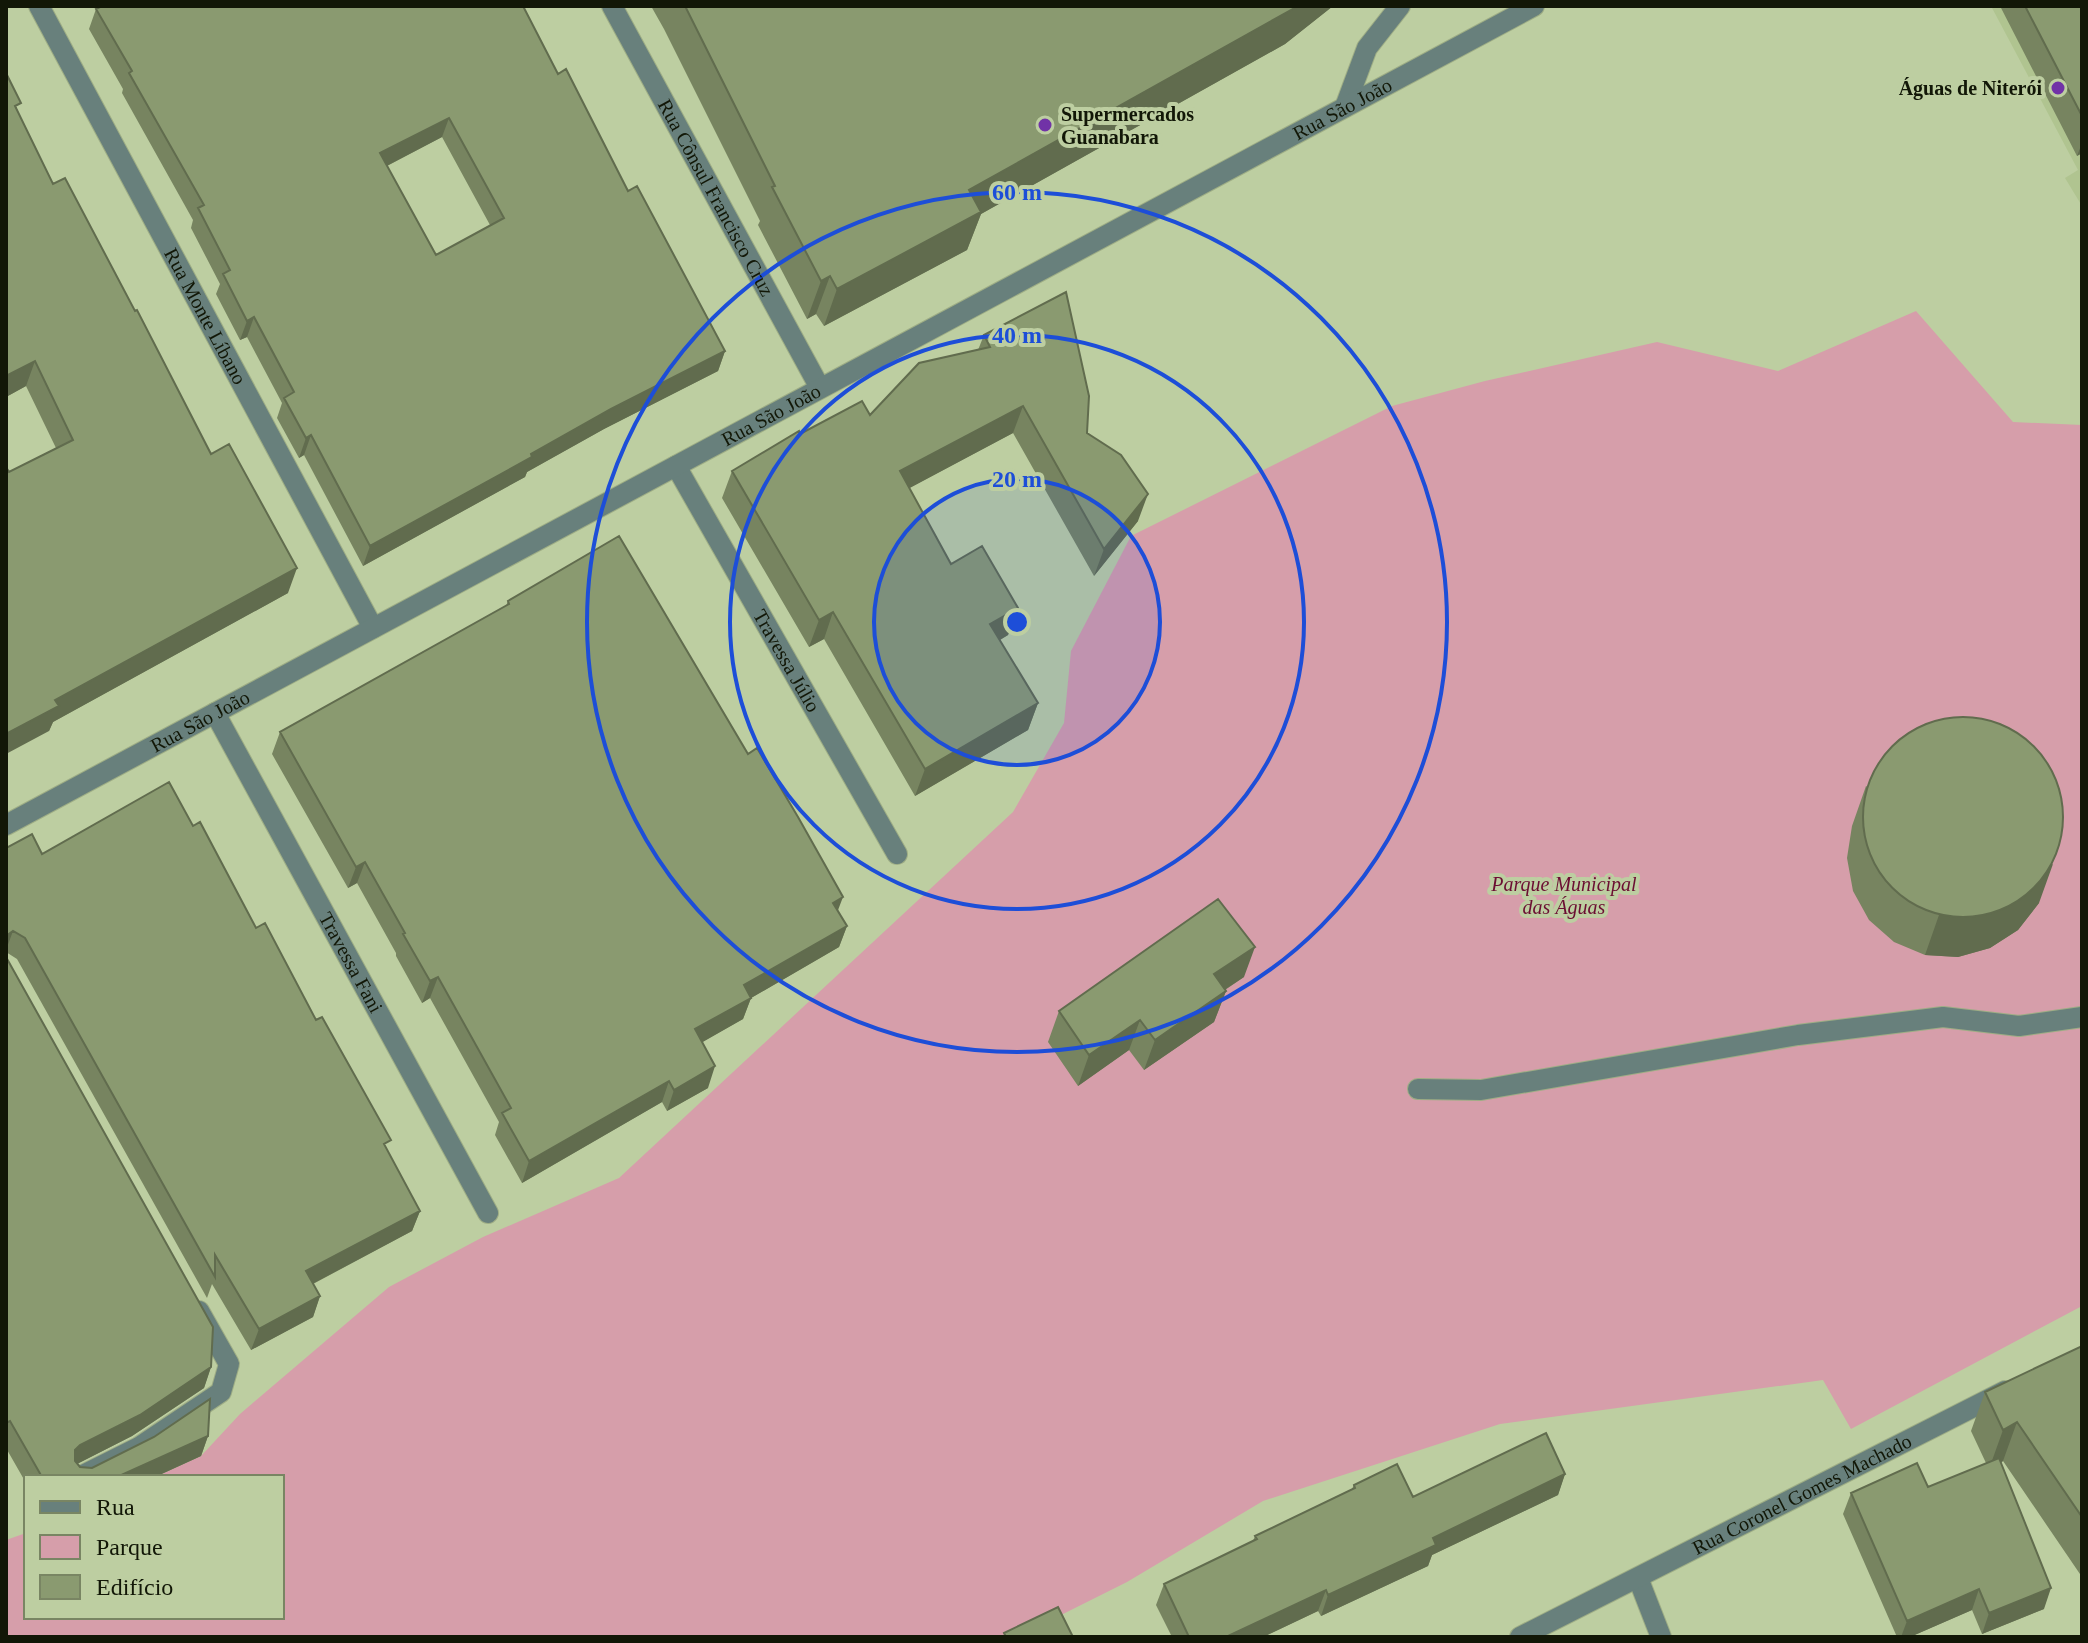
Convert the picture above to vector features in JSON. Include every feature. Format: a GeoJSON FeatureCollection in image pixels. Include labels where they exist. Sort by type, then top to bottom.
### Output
{"type":"FeatureCollection","features":[{"type":"Feature","properties":{"kind":"street","name":"Rua Monte Líbano"},"geometry":{"type":"LineString","coordinates":[[39,6],[373,628]]}},
{"type":"Feature","properties":{"kind":"street","name":"Rua Cônsul Francisco Cruz"},"geometry":{"type":"LineString","coordinates":[[612,6],[820,388]]}},
{"type":"Feature","properties":{"kind":"street"},"geometry":{"type":"LineString","coordinates":[[1345,107],[1367,48],[1400,6]]}},
{"type":"Feature","properties":{"kind":"street","name":"Rua São João"},"geometry":{"type":"LineString","coordinates":[[6,825],[1534,6]]}},
{"type":"Feature","properties":{"kind":"street","name":"Travessa Júlio"},"geometry":{"type":"LineString","coordinates":[[676,466],[897,854]]}},
{"type":"Feature","properties":{"kind":"street","name":"Travessa Fani"},"geometry":{"type":"LineString","coordinates":[[215,713],[488,1213]]}},
{"type":"Feature","properties":{"kind":"street"},"geometry":{"type":"LineString","coordinates":[[1418,1089],[1481,1090],[1798,1035],[1943,1017],[2019,1026],[2082,1017]]}},
{"type":"Feature","properties":{"kind":"street"},"geometry":{"type":"LineString","coordinates":[[83,1475],[139,1447],[221,1392],[229,1364],[191,1295]]}},
{"type":"Feature","properties":{"kind":"street","name":"Rua Coronel Gomes Machado"},"geometry":{"type":"LineString","coordinates":[[1520,1637],[2027,1379]]}},
{"type":"Feature","properties":{"kind":"street"},"geometry":{"type":"LineString","coordinates":[[1638,1578],[1661,1637]]}},
{"type":"Feature","properties":{"kind":"shaded area","name":"Águas de Niterói"},"geometry":{"type":"Polygon","coordinates":[[[1991,6],[2082,6],[2082,206],[2065,178],[2078,170],[1991,6]]]}},
{"type":"Feature","properties":{"kind":"green space","name":"Parque Municipal das Águas"},"geometry":{"type":"Polygon","coordinates":[[[1916,311],[2013,422],[2082,425],[2082,1306],[1851,1429],[1823,1380],[1500,1424],[1263,1501],[1127,1582],[1017,1637],[6,1637],[6,1540],[24,1534],[24,1619],[284,1619],[284,1475],[159,1475],[201,1456],[240,1414],[389,1287],[483,1237],[619,1178],[1013,812],[1064,723],[1071,651],[1131,536],[1392,406],[1485,381],[1657,342],[1778,371],[1916,311]]]}},
{"type":"Feature","properties":{"kind":"building"},"geometry":{"type":"Polygon","coordinates":[[[102,6],[523,6],[558,74],[566,69],[628,191],[637,186],[725,351],[611,409],[531,454],[532,457],[370,546],[311,435],[306,438],[284,398],[294,392],[254,317],[247,321],[223,274],[230,270],[198,208],[204,205],[96,9],[102,6]],[[449,118],[380,153],[436,255],[504,218],[449,118]]]}},
{"type":"Feature","properties":{"kind":"building"},"geometry":{"type":"Polygon","coordinates":[[[685,6],[1298,6],[969,190],[981,212],[837,289],[830,276],[821,281],[685,6]]]}},
{"type":"Feature","properties":{"kind":"building"},"geometry":{"type":"Polygon","coordinates":[[[2025,6],[2082,6],[2082,116],[2025,6]]]}},
{"type":"Feature","properties":{"kind":"building"},"geometry":{"type":"Polygon","coordinates":[[[6,73],[21,103],[15,106],[53,184],[65,178],[211,454],[229,444],[297,568],[55,700],[59,706],[6,734],[6,467],[9,472],[73,440],[35,361],[6,376],[6,73]]]}},
{"type":"Feature","properties":{"kind":"building"},"geometry":{"type":"Polygon","coordinates":[[[1066,292],[1089,396],[1087,433],[1121,455],[1148,494],[1104,549],[1023,406],[900,471],[951,564],[982,546],[1018,608],[990,624],[1038,703],[925,769],[833,612],[819,620],[732,471],[799,431],[800,434],[862,401],[870,415],[919,363],[990,347],[984,335],[1066,292]]]}},
{"type":"Feature","properties":{"kind":"building"},"geometry":{"type":"Polygon","coordinates":[[[619,536],[748,754],[757,748],[798,817],[843,897],[833,903],[847,926],[744,985],[751,998],[695,1029],[715,1066],[674,1090],[669,1081],[529,1161],[502,1113],[511,1108],[438,977],[430,981],[365,862],[356,867],[280,732],[509,604],[508,601],[619,536]]]}},
{"type":"Feature","properties":{"kind":"building"},"geometry":{"type":"Polygon","coordinates":[[[1963,717],[2001,724],[2034,746],[2056,779],[2063,817],[2056,855],[2034,888],[2001,910],[1963,917],[1925,910],[1892,888],[1870,855],[1863,817],[1870,779],[1892,746],[1925,724],[1963,717]]]}},
{"type":"Feature","properties":{"kind":"building"},"geometry":{"type":"Polygon","coordinates":[[[169,782],[193,826],[200,822],[256,928],[265,923],[316,1020],[322,1017],[391,1140],[384,1144],[420,1211],[306,1271],[320,1296],[259,1329],[215,1255],[215,1277],[25,938],[13,931],[6,936],[6,848],[32,834],[42,854],[169,782]]]}},
{"type":"Feature","properties":{"kind":"building"},"geometry":{"type":"Polygon","coordinates":[[[1218,899],[1255,947],[1214,974],[1226,991],[1155,1040],[1140,1020],[1089,1055],[1059,1011],[1218,899]]]}},
{"type":"Feature","properties":{"kind":"building"},"geometry":{"type":"Polygon","coordinates":[[[6,957],[213,1327],[211,1367],[140,1415],[80,1445],[75,1450],[75,1461],[80,1467],[92,1468],[154,1437],[210,1399],[208,1436],[121,1475],[41,1475],[10,1421],[6,1423],[6,957]]]}},
{"type":"Feature","properties":{"kind":"building"},"geometry":{"type":"Polygon","coordinates":[[[2082,1346],[2082,1517],[2017,1422],[2003,1430],[1985,1392],[2082,1346]]]}},
{"type":"Feature","properties":{"kind":"building"},"geometry":{"type":"Polygon","coordinates":[[[1546,1433],[1565,1474],[1433,1538],[1436,1545],[1328,1595],[1326,1590],[1226,1637],[1189,1637],[1164,1584],[1257,1539],[1255,1536],[1355,1488],[1354,1485],[1397,1464],[1413,1497],[1546,1433]]]}},
{"type":"Feature","properties":{"kind":"building"},"geometry":{"type":"Polygon","coordinates":[[[1999,1458],[2051,1588],[1989,1613],[1979,1589],[1907,1621],[1851,1493],[1917,1463],[1928,1487],[1999,1458]]]}},
{"type":"Feature","properties":{"kind":"building"},"geometry":{"type":"Polygon","coordinates":[[[1058,1607],[1073,1637],[1006,1637],[1004,1633],[1058,1607]]]}},
{"type":"Feature","properties":{"kind":"place","name":"Águas de Niterói"},"geometry":{"type":"Point","coordinates":[2058,88]}},
{"type":"Feature","properties":{"kind":"place","name":"Supermercados Guanabara"},"geometry":{"type":"Point","coordinates":[1045,125]}}]}
